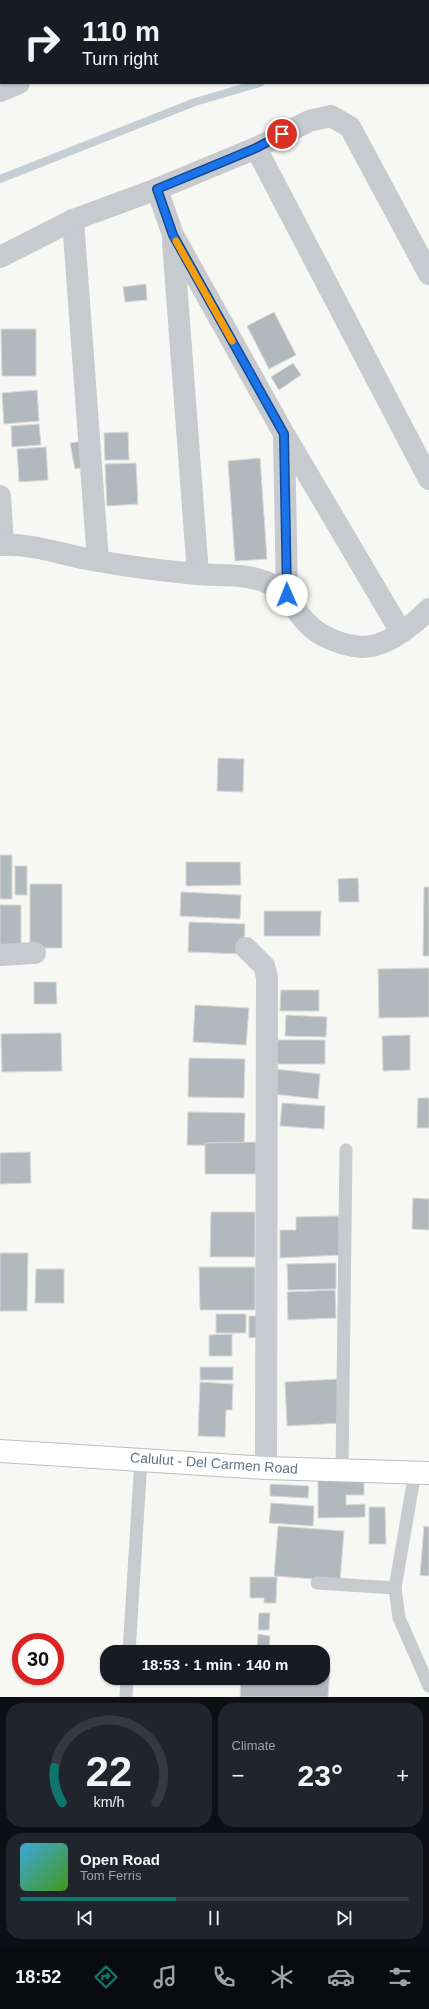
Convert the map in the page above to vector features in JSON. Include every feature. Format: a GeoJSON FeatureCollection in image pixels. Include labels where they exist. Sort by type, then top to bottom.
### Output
{"type":"FeatureCollection","features":[{"type":"Feature","properties":{"kind":"main road","name":"Calulut - Del Carmen Road"},"geometry":{"type":"LineString","coordinates":[[0,1451],[266,1468],[422,1473]]}},
{"type":"Feature","properties":{"kind":"street"},"geometry":{"type":"LineString","coordinates":[[0,91],[17,84]]}},
{"type":"Feature","properties":{"kind":"street"},"geometry":{"type":"LineString","coordinates":[[0,257],[73,220],[157,189],[256,148],[309,121],[331,116],[350,127],[429,274]]}},
{"type":"Feature","properties":{"kind":"street"},"geometry":{"type":"LineString","coordinates":[[256,148],[429,479]]}},
{"type":"Feature","properties":{"kind":"street"},"geometry":{"type":"LineString","coordinates":[[157,189],[173,235],[284,434],[401,632]]}},
{"type":"Feature","properties":{"kind":"street"},"geometry":{"type":"LineString","coordinates":[[73,220],[98,561]]}},
{"type":"Feature","properties":{"kind":"street"},"geometry":{"type":"LineString","coordinates":[[173,235],[198,574]]}},
{"type":"Feature","properties":{"kind":"street"},"geometry":{"type":"LineString","coordinates":[[284,434],[287,595]]}},
{"type":"Feature","properties":{"kind":"street"},"geometry":{"type":"LineString","coordinates":[[0,496],[2,545],[23,545],[98,561],[198,574],[247,576],[267,582],[287,595],[308,624],[331,639],[354,647],[372,647],[414,624],[429,609]]}},
{"type":"Feature","properties":{"kind":"street"},"geometry":{"type":"LineString","coordinates":[[246,948],[264,966],[267,977],[266,1468]]}},
{"type":"Feature","properties":{"kind":"street"},"geometry":{"type":"LineString","coordinates":[[0,955],[35,953]]}},
{"type":"Feature","properties":{"kind":"lane"},"geometry":{"type":"LineString","coordinates":[[342,1471],[346,1150]]}},
{"type":"Feature","properties":{"kind":"lane"},"geometry":{"type":"LineString","coordinates":[[129,1645],[141,1459]]}},
{"type":"Feature","properties":{"kind":"lane"},"geometry":{"type":"LineString","coordinates":[[422,1473],[395,1588],[399,1618],[429,1686]]}},
{"type":"Feature","properties":{"kind":"lane"},"geometry":{"type":"LineString","coordinates":[[317,1583],[395,1588]]}},
{"type":"Feature","properties":{"kind":"lane"},"geometry":{"type":"LineString","coordinates":[[126,1697],[127,1685]]}},
{"type":"Feature","properties":{"kind":"building"},"geometry":{"type":"Polygon","coordinates":[[[146,284],[147,300],[125,302],[123,287],[146,284]]]}},
{"type":"Feature","properties":{"kind":"building"},"geometry":{"type":"Polygon","coordinates":[[[274,312],[296,355],[269,369],[247,326],[274,312]]]}},
{"type":"Feature","properties":{"kind":"building"},"geometry":{"type":"Polygon","coordinates":[[[1,329],[36,329],[36,376],[2,376],[1,329]]]}},
{"type":"Feature","properties":{"kind":"building"},"geometry":{"type":"Polygon","coordinates":[[[293,363],[301,375],[279,390],[271,377],[293,363]]]}},
{"type":"Feature","properties":{"kind":"building"},"geometry":{"type":"Polygon","coordinates":[[[37,390],[39,421],[4,424],[2,393],[37,390]]]}},
{"type":"Feature","properties":{"kind":"building"},"geometry":{"type":"Polygon","coordinates":[[[39,424],[41,445],[12,447],[11,426],[39,424]]]}},
{"type":"Feature","properties":{"kind":"building"},"geometry":{"type":"Polygon","coordinates":[[[128,432],[129,460],[105,460],[104,433],[128,432]]]}},
{"type":"Feature","properties":{"kind":"building"},"geometry":{"type":"Polygon","coordinates":[[[83,441],[87,467],[75,469],[70,443],[83,441]]]}},
{"type":"Feature","properties":{"kind":"building"},"geometry":{"type":"Polygon","coordinates":[[[46,447],[48,480],[19,482],[17,449],[46,447]]]}},
{"type":"Feature","properties":{"kind":"building"},"geometry":{"type":"Polygon","coordinates":[[[260,458],[267,559],[235,561],[228,461],[260,458]]]}},
{"type":"Feature","properties":{"kind":"building"},"geometry":{"type":"Polygon","coordinates":[[[136,463],[138,504],[107,506],[105,464],[136,463]]]}},
{"type":"Feature","properties":{"kind":"building"},"geometry":{"type":"Polygon","coordinates":[[[218,758],[244,759],[243,792],[217,791],[218,758]]]}},
{"type":"Feature","properties":{"kind":"building"},"geometry":{"type":"Polygon","coordinates":[[[0,855],[12,855],[12,899],[0,899],[0,855]]]}},
{"type":"Feature","properties":{"kind":"building"},"geometry":{"type":"Polygon","coordinates":[[[186,862],[240,862],[241,885],[186,886],[186,862]]]}},
{"type":"Feature","properties":{"kind":"building"},"geometry":{"type":"Polygon","coordinates":[[[15,866],[27,866],[27,895],[15,895],[15,866]]]}},
{"type":"Feature","properties":{"kind":"building"},"geometry":{"type":"Polygon","coordinates":[[[358,878],[359,902],[339,902],[338,879],[358,878]]]}},
{"type":"Feature","properties":{"kind":"building"},"geometry":{"type":"Polygon","coordinates":[[[30,884],[62,884],[62,948],[30,948],[30,884]]]}},
{"type":"Feature","properties":{"kind":"building"},"geometry":{"type":"Polygon","coordinates":[[[424,887],[429,887],[429,956],[423,956],[424,887]]]}},
{"type":"Feature","properties":{"kind":"building"},"geometry":{"type":"Polygon","coordinates":[[[181,892],[241,895],[240,919],[180,916],[181,892]]]}},
{"type":"Feature","properties":{"kind":"building"},"geometry":{"type":"Polygon","coordinates":[[[0,905],[21,905],[21,952],[0,952],[0,905]]]}},
{"type":"Feature","properties":{"kind":"building"},"geometry":{"type":"Polygon","coordinates":[[[264,911],[321,911],[320,936],[264,936],[264,911]]]}},
{"type":"Feature","properties":{"kind":"building"},"geometry":{"type":"Polygon","coordinates":[[[189,922],[245,924],[244,954],[188,952],[189,922]]]}},
{"type":"Feature","properties":{"kind":"building"},"geometry":{"type":"Polygon","coordinates":[[[429,968],[429,1017],[379,1018],[378,969],[429,968]]]}},
{"type":"Feature","properties":{"kind":"building"},"geometry":{"type":"Polygon","coordinates":[[[34,982],[56,982],[57,1004],[34,1004],[34,982]]]}},
{"type":"Feature","properties":{"kind":"building"},"geometry":{"type":"Polygon","coordinates":[[[281,990],[319,990],[319,1011],[280,1011],[281,990]]]}},
{"type":"Feature","properties":{"kind":"building"},"geometry":{"type":"Polygon","coordinates":[[[195,1005],[249,1008],[246,1045],[193,1042],[195,1005]]]}},
{"type":"Feature","properties":{"kind":"building"},"geometry":{"type":"Polygon","coordinates":[[[286,1015],[327,1017],[326,1037],[285,1036],[286,1015]]]}},
{"type":"Feature","properties":{"kind":"building"},"geometry":{"type":"Polygon","coordinates":[[[61,1033],[62,1071],[2,1072],[1,1034],[61,1033]]]}},
{"type":"Feature","properties":{"kind":"building"},"geometry":{"type":"Polygon","coordinates":[[[410,1035],[410,1070],[383,1071],[382,1036],[410,1035]]]}},
{"type":"Feature","properties":{"kind":"building"},"geometry":{"type":"Polygon","coordinates":[[[274,1040],[325,1040],[325,1064],[274,1064],[274,1040]]]}},
{"type":"Feature","properties":{"kind":"building"},"geometry":{"type":"Polygon","coordinates":[[[189,1058],[245,1059],[244,1098],[188,1097],[189,1058]]]}},
{"type":"Feature","properties":{"kind":"building"},"geometry":{"type":"Polygon","coordinates":[[[276,1069],[320,1074],[318,1099],[273,1094],[276,1069]]]}},
{"type":"Feature","properties":{"kind":"building"},"geometry":{"type":"Polygon","coordinates":[[[418,1098],[429,1098],[429,1128],[417,1128],[418,1098]]]}},
{"type":"Feature","properties":{"kind":"building"},"geometry":{"type":"Polygon","coordinates":[[[282,1103],[325,1106],[324,1129],[280,1126],[282,1103]]]}},
{"type":"Feature","properties":{"kind":"building"},"geometry":{"type":"Polygon","coordinates":[[[188,1112],[245,1113],[244,1146],[187,1145],[188,1112]]]}},
{"type":"Feature","properties":{"kind":"building"},"geometry":{"type":"Polygon","coordinates":[[[256,1142],[256,1174],[205,1174],[205,1143],[256,1142]]]}},
{"type":"Feature","properties":{"kind":"building"},"geometry":{"type":"Polygon","coordinates":[[[30,1152],[31,1183],[0,1184],[0,1153],[30,1152]]]}},
{"type":"Feature","properties":{"kind":"building"},"geometry":{"type":"Polygon","coordinates":[[[413,1198],[429,1199],[429,1230],[412,1229],[413,1198]]]}},
{"type":"Feature","properties":{"kind":"building"},"geometry":{"type":"Polygon","coordinates":[[[211,1212],[255,1212],[255,1257],[210,1257],[211,1212]]]}},
{"type":"Feature","properties":{"kind":"building"},"geometry":{"type":"Polygon","coordinates":[[[339,1216],[340,1255],[280,1258],[280,1230],[296,1230],[296,1217],[339,1216]]]}},
{"type":"Feature","properties":{"kind":"building"},"geometry":{"type":"Polygon","coordinates":[[[0,1253],[28,1253],[27,1311],[0,1311],[0,1253]]]}},
{"type":"Feature","properties":{"kind":"building"},"geometry":{"type":"Polygon","coordinates":[[[336,1263],[336,1289],[288,1290],[287,1264],[336,1263]]]}},
{"type":"Feature","properties":{"kind":"building"},"geometry":{"type":"Polygon","coordinates":[[[199,1267],[255,1267],[255,1310],[200,1310],[199,1267]]]}},
{"type":"Feature","properties":{"kind":"building"},"geometry":{"type":"Polygon","coordinates":[[[36,1269],[64,1269],[64,1303],[35,1303],[36,1269]]]}},
{"type":"Feature","properties":{"kind":"building"},"geometry":{"type":"Polygon","coordinates":[[[335,1290],[336,1318],[288,1320],[287,1292],[335,1290]]]}},
{"type":"Feature","properties":{"kind":"building"},"geometry":{"type":"Polygon","coordinates":[[[216,1314],[246,1314],[246,1333],[216,1333],[216,1314]]]}},
{"type":"Feature","properties":{"kind":"building"},"geometry":{"type":"Polygon","coordinates":[[[249,1316],[263,1316],[263,1337],[249,1338],[249,1316]]]}},
{"type":"Feature","properties":{"kind":"building"},"geometry":{"type":"Polygon","coordinates":[[[232,1334],[232,1356],[209,1356],[209,1335],[232,1334]]]}},
{"type":"Feature","properties":{"kind":"building"},"geometry":{"type":"Polygon","coordinates":[[[200,1367],[233,1367],[233,1380],[200,1380],[200,1367]]]}},
{"type":"Feature","properties":{"kind":"building"},"geometry":{"type":"Polygon","coordinates":[[[339,1379],[341,1423],[287,1426],[285,1382],[339,1379]]]}},
{"type":"Feature","properties":{"kind":"building"},"geometry":{"type":"Polygon","coordinates":[[[200,1382],[233,1384],[232,1410],[226,1410],[225,1437],[198,1436],[200,1382]]]}},
{"type":"Feature","properties":{"kind":"building"},"geometry":{"type":"Polygon","coordinates":[[[364,1478],[364,1495],[346,1495],[346,1505],[365,1504],[365,1517],[318,1518],[318,1479],[364,1478]]]}},
{"type":"Feature","properties":{"kind":"building"},"geometry":{"type":"Polygon","coordinates":[[[270,1484],[309,1486],[308,1498],[270,1496],[270,1484]]]}},
{"type":"Feature","properties":{"kind":"building"},"geometry":{"type":"Polygon","coordinates":[[[271,1503],[314,1506],[313,1526],[269,1523],[271,1503]]]}},
{"type":"Feature","properties":{"kind":"building"},"geometry":{"type":"Polygon","coordinates":[[[369,1507],[385,1507],[386,1544],[369,1544],[369,1507]]]}},
{"type":"Feature","properties":{"kind":"building"},"geometry":{"type":"Polygon","coordinates":[[[278,1526],[344,1531],[340,1581],[274,1576],[278,1526]]]}},
{"type":"Feature","properties":{"kind":"building"},"geometry":{"type":"Polygon","coordinates":[[[424,1526],[429,1527],[429,1576],[420,1575],[424,1526]]]}},
{"type":"Feature","properties":{"kind":"building"},"geometry":{"type":"Polygon","coordinates":[[[250,1577],[277,1577],[276,1603],[264,1603],[264,1598],[250,1598],[250,1577]]]}},
{"type":"Feature","properties":{"kind":"building"},"geometry":{"type":"Polygon","coordinates":[[[259,1613],[270,1613],[269,1630],[258,1630],[259,1613]]]}},
{"type":"Feature","properties":{"kind":"building"},"geometry":{"type":"Polygon","coordinates":[[[258,1634],[270,1636],[269,1645],[257,1645],[258,1634]]]}},
{"type":"Feature","properties":{"kind":"building"},"geometry":{"type":"Polygon","coordinates":[[[241,1685],[329,1685],[328,1697],[240,1697],[241,1685]]]}},
{"type":"Feature","properties":{"kind":"waterway"},"geometry":{"type":"LineString","coordinates":[[0,179],[195,102],[257,84]]}},
{"type":"Feature","properties":{"kind":"slow traffic"},"geometry":{"type":"LineString","coordinates":[[176,241],[232,341]]}},
{"type":"Feature","properties":{"kind":"route"},"geometry":{"type":"LineString","coordinates":[[282,134],[256,148],[157,189],[173,235],[284,434],[287,595]]}}]}
